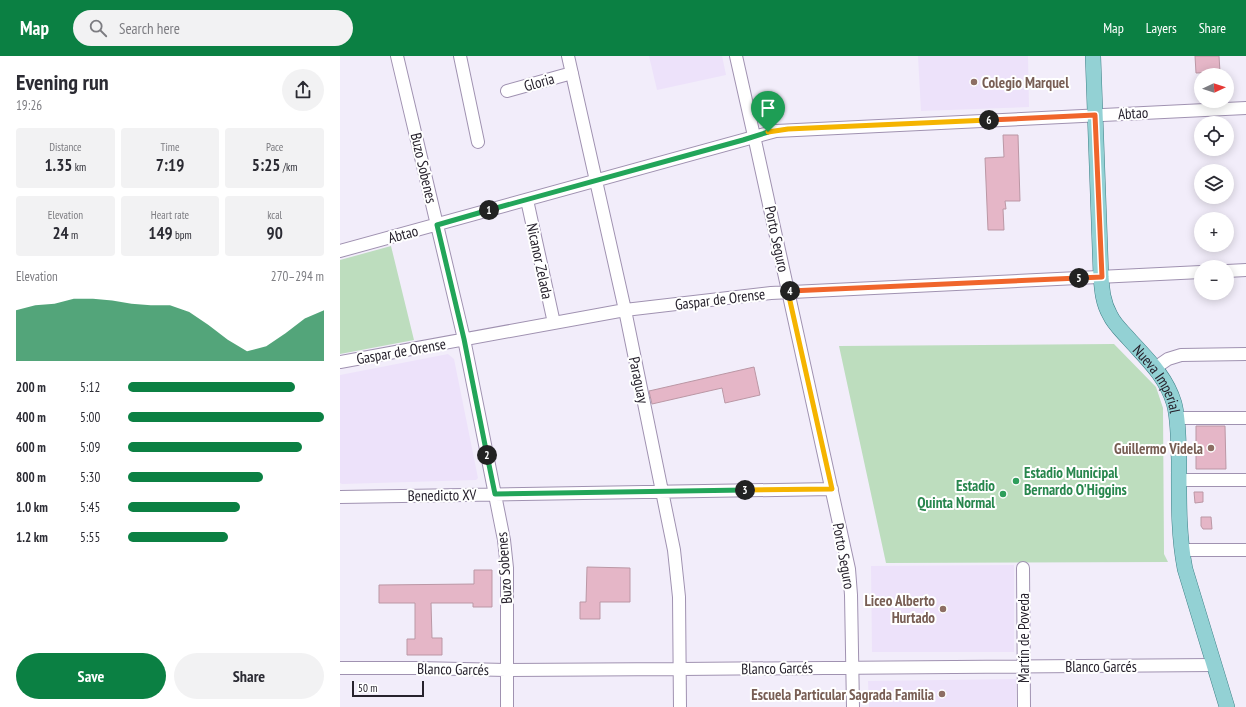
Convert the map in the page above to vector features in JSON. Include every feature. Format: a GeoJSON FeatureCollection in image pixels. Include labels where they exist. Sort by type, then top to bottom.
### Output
{"type":"FeatureCollection","features":[{"type":"Feature","properties":{"kind":"main road","name":"Nueva Imperial"},"geometry":{"type":"LineString","coordinates":[[1092,56],[1104,299],[1110,316],[1164,380],[1174,404],[1177,418],[1180,529],[1185,569],[1227,707]]}},
{"type":"Feature","properties":{"kind":"street","name":"Buzo Sobenes"},"geometry":{"type":"LineString","coordinates":[[397,56],[464,339],[504,540],[507,559],[507,707]]}},
{"type":"Feature","properties":{"kind":"street"},"geometry":{"type":"LineString","coordinates":[[460,56],[478,142]]}},
{"type":"Feature","properties":{"kind":"street","name":"Paraguay"},"geometry":{"type":"LineString","coordinates":[[568,56],[625,310],[674,550],[678,575],[680,707]]}},
{"type":"Feature","properties":{"kind":"street","name":"Porto Seguro"},"geometry":{"type":"LineString","coordinates":[[736,56],[832,489],[850,577],[853,707]]}},
{"type":"Feature","properties":{"kind":"street","name":"Gloria"},"geometry":{"type":"LineString","coordinates":[[507,91],[572,73]]}},
{"type":"Feature","properties":{"kind":"street","name":"Abtao"},"geometry":{"type":"LineString","coordinates":[[340,251],[768,132],[788,129],[1246,108]]}},
{"type":"Feature","properties":{"kind":"street","name":"Nicanor Zelada"},"geometry":{"type":"LineString","coordinates":[[527,200],[554,323]]}},
{"type":"Feature","properties":{"kind":"street"},"geometry":{"type":"LineString","coordinates":[[1234,271],[1246,270]]}},
{"type":"Feature","properties":{"kind":"street","name":"Gaspar de Orense"},"geometry":{"type":"LineString","coordinates":[[340,362],[625,310],[772,292],[1194,272]]}},
{"type":"Feature","properties":{"kind":"street"},"geometry":{"type":"LineString","coordinates":[[1155,368],[1168,359],[1181,355],[1246,354]]}},
{"type":"Feature","properties":{"kind":"street"},"geometry":{"type":"LineString","coordinates":[[1177,418],[1246,418]]}},
{"type":"Feature","properties":{"kind":"street"},"geometry":{"type":"LineString","coordinates":[[1179,480],[1246,480]]}},
{"type":"Feature","properties":{"kind":"street","name":"Benedicto XV"},"geometry":{"type":"LineString","coordinates":[[340,497],[832,489]]}},
{"type":"Feature","properties":{"kind":"street"},"geometry":{"type":"LineString","coordinates":[[1182,550],[1246,550]]}},
{"type":"Feature","properties":{"kind":"street","name":"Martín de Poveda"},"geometry":{"type":"LineString","coordinates":[[1023,568],[1024,707]]}},
{"type":"Feature","properties":{"kind":"street","name":"Blanco Garcés"},"geometry":{"type":"LineString","coordinates":[[340,668],[506,670],[1214,664]]}},
{"type":"Feature","properties":{"kind":"shaded area"},"geometry":{"type":"Polygon","coordinates":[[[649,56],[722,56],[726,75],[657,90],[649,56]]]}},
{"type":"Feature","properties":{"kind":"shaded area","name":"Colegio Marquel"},"geometry":{"type":"Polygon","coordinates":[[[918,56],[1028,56],[1029,107],[921,111],[918,56]]]}},
{"type":"Feature","properties":{"kind":"shaded area"},"geometry":{"type":"Polygon","coordinates":[[[448,354],[454,359],[478,478],[476,480],[340,483],[340,375],[448,354]]]}},
{"type":"Feature","properties":{"kind":"shaded area","name":"Liceo Alberto Hurtado"},"geometry":{"type":"Polygon","coordinates":[[[1014,565],[1014,652],[872,652],[871,566],[1014,565]]]}},
{"type":"Feature","properties":{"kind":"shaded area","name":"Escuela Particular Sagrada Familia"},"geometry":{"type":"Polygon","coordinates":[[[1016,679],[1016,707],[869,707],[868,681],[1016,679]]]}},
{"type":"Feature","properties":{"kind":"green space"},"geometry":{"type":"Polygon","coordinates":[[[391,246],[414,340],[340,354],[340,260],[391,246]]]}},
{"type":"Feature","properties":{"kind":"green space","name":"Estadio Municipal Bernardo O'Higgins"},"geometry":{"type":"Polygon","coordinates":[[[1114,344],[1156,387],[1163,408],[1164,554],[1168,562],[886,563],[839,346],[1114,344]]]}},
{"type":"Feature","properties":{"kind":"building"},"geometry":{"type":"Polygon","coordinates":[[[1195,56],[1219,56],[1220,68],[1196,68],[1195,56]]]}},
{"type":"Feature","properties":{"kind":"building"},"geometry":{"type":"Polygon","coordinates":[[[1003,135],[1018,135],[1020,201],[1005,201],[1006,209],[1003,209],[1004,230],[988,230],[985,158],[1004,157],[1003,135]]]}},
{"type":"Feature","properties":{"kind":"building"},"geometry":{"type":"Polygon","coordinates":[[[754,367],[760,395],[725,403],[722,388],[652,404],[649,391],[754,367]]]}},
{"type":"Feature","properties":{"kind":"building","name":"Guillermo Videla"},"geometry":{"type":"Polygon","coordinates":[[[1196,426],[1225,426],[1226,469],[1196,469],[1196,426]]]}},
{"type":"Feature","properties":{"kind":"building"},"geometry":{"type":"Polygon","coordinates":[[[1194,492],[1203,492],[1203,502],[1195,503],[1194,492]]]}},
{"type":"Feature","properties":{"kind":"building"},"geometry":{"type":"Polygon","coordinates":[[[1201,517],[1211,517],[1212,529],[1203,529],[1201,526],[1201,517]]]}},
{"type":"Feature","properties":{"kind":"building"},"geometry":{"type":"Polygon","coordinates":[[[587,567],[630,568],[630,602],[600,602],[600,619],[580,619],[580,602],[586,602],[587,567]]]}},
{"type":"Feature","properties":{"kind":"building"},"geometry":{"type":"Polygon","coordinates":[[[474,570],[492,570],[492,607],[473,607],[473,603],[431,603],[432,638],[442,638],[442,655],[407,655],[407,639],[415,639],[415,603],[379,603],[379,585],[474,584],[474,570]]]}},
{"type":"Feature","properties":{"kind":"place","name":"Colegio Marquel"},"geometry":{"type":"Point","coordinates":[974,82]}},
{"type":"Feature","properties":{"kind":"place","name":"Guillermo Videla"},"geometry":{"type":"Point","coordinates":[1211,448]}},
{"type":"Feature","properties":{"kind":"place","name":"Estadio Municipal Bernardo O'Higgins"},"geometry":{"type":"Point","coordinates":[1016,481]}},
{"type":"Feature","properties":{"kind":"place","name":"Estadio Quinta Normal"},"geometry":{"type":"Point","coordinates":[1003,494]}},
{"type":"Feature","properties":{"kind":"place","name":"Liceo Alberto Hurtado"},"geometry":{"type":"Point","coordinates":[943,609]}},
{"type":"Feature","properties":{"kind":"place","name":"Escuela Particular Sagrada Familia"},"geometry":{"type":"Point","coordinates":[942,694]}},
{"type":"Feature","properties":{"kind":"route"},"geometry":{"type":"LineString","coordinates":[[1095,115],[1102,277],[788,292],[832,489],[495,494],[464,339],[437,225],[768,132],[788,129],[1095,115]]}}]}
